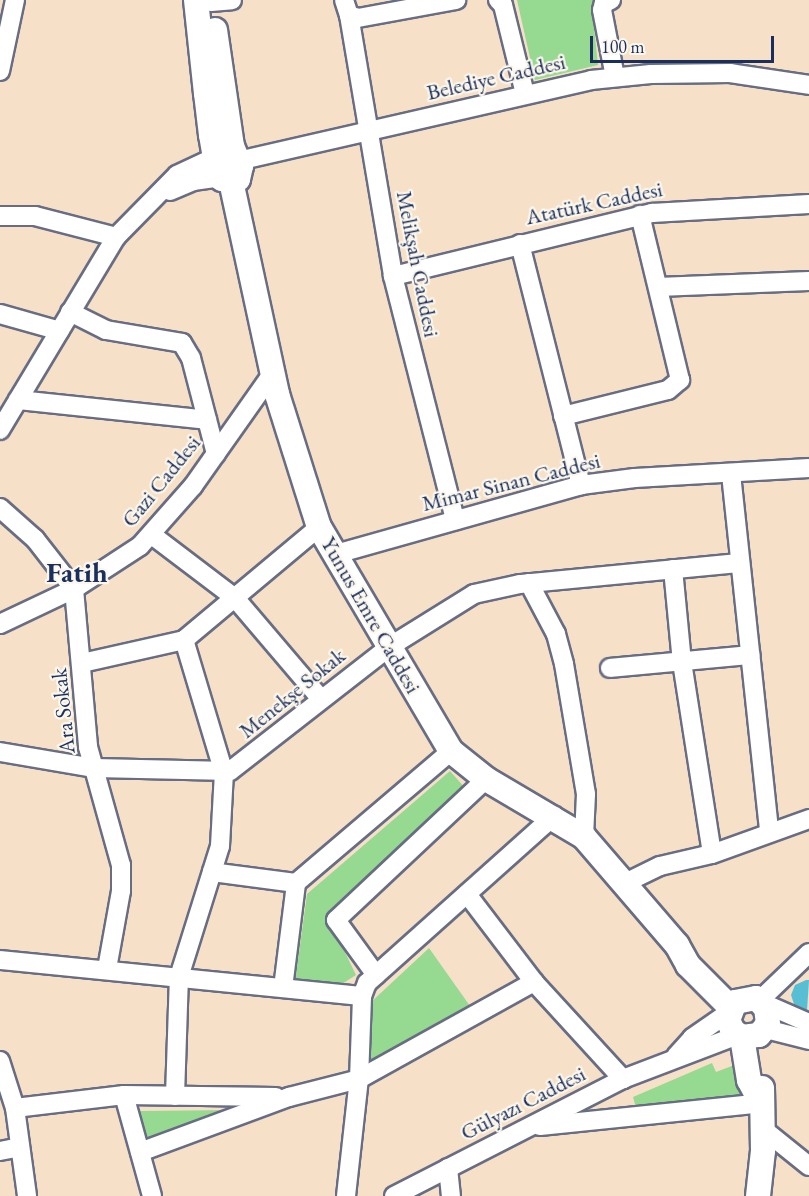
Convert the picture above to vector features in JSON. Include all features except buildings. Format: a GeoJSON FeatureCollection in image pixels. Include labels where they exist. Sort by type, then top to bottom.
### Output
{"type":"FeatureCollection","features":[{"type":"Feature","properties":{"kind":"main road","name":"Yunus Emre Caddesi"},"geometry":{"type":"LineString","coordinates":[[212,1],[232,146],[226,169],[272,375],[319,527],[451,751],[486,779],[554,816],[584,837],[677,945],[726,991],[744,1004]]}},
{"type":"Feature","properties":{"kind":"main road"},"geometry":{"type":"LineString","coordinates":[[752,1033],[730,1026],[744,1004],[768,1013],[752,1033],[749,1080],[760,1103],[763,1129],[758,1196]]}},
{"type":"Feature","properties":{"kind":"street"},"geometry":{"type":"LineString","coordinates":[[0,71],[15,0]]}},
{"type":"Feature","properties":{"kind":"street"},"geometry":{"type":"LineString","coordinates":[[346,7],[358,18],[456,0]]}},
{"type":"Feature","properties":{"kind":"street"},"geometry":{"type":"LineString","coordinates":[[498,0],[502,4],[525,94]]}},
{"type":"Feature","properties":{"kind":"street"},"geometry":{"type":"LineString","coordinates":[[611,0],[604,3],[603,10],[615,77]]}},
{"type":"Feature","properties":{"kind":"street","name":"Melikşah Caddesi"},"geometry":{"type":"LineString","coordinates":[[346,7],[393,276],[454,520]]}},
{"type":"Feature","properties":{"kind":"street"},"geometry":{"type":"LineString","coordinates":[[769,77],[809,70]]}},
{"type":"Feature","properties":{"kind":"street","name":"Belediye Caddesi"},"geometry":{"type":"LineString","coordinates":[[0,430],[116,237],[177,175],[226,169],[369,131],[525,94],[615,77],[693,73],[769,77]]}},
{"type":"Feature","properties":{"kind":"street"},"geometry":{"type":"LineString","coordinates":[[769,77],[809,85]]}},
{"type":"Feature","properties":{"kind":"street","name":"Atatürk Caddesi"},"geometry":{"type":"LineString","coordinates":[[393,276],[640,215],[676,209],[809,204]]}},
{"type":"Feature","properties":{"kind":"street"},"geometry":{"type":"LineString","coordinates":[[563,416],[663,392],[678,384],[679,368],[640,215]]}},
{"type":"Feature","properties":{"kind":"street"},"geometry":{"type":"LineString","coordinates":[[0,216],[36,216],[116,237]]}},
{"type":"Feature","properties":{"kind":"street"},"geometry":{"type":"LineString","coordinates":[[520,244],[581,485]]}},
{"type":"Feature","properties":{"kind":"street"},"geometry":{"type":"LineString","coordinates":[[658,286],[809,281]]}},
{"type":"Feature","properties":{"kind":"street"},"geometry":{"type":"LineString","coordinates":[[70,312],[106,330],[182,343],[191,358],[216,454]]}},
{"type":"Feature","properties":{"kind":"street"},"geometry":{"type":"LineString","coordinates":[[0,314],[60,331]]}},
{"type":"Feature","properties":{"kind":"street","name":"Gazi Caddesi"},"geometry":{"type":"LineString","coordinates":[[0,624],[74,589],[152,534],[216,454],[272,375]]}},
{"type":"Feature","properties":{"kind":"street"},"geometry":{"type":"LineString","coordinates":[[18,400],[207,420]]}},
{"type":"Feature","properties":{"kind":"street","name":"Mimar Sinan Caddesi"},"geometry":{"type":"LineString","coordinates":[[336,554],[581,485],[635,478],[809,468]]}},
{"type":"Feature","properties":{"kind":"street"},"geometry":{"type":"LineString","coordinates":[[731,474],[768,831]]}},
{"type":"Feature","properties":{"kind":"street"},"geometry":{"type":"LineString","coordinates":[[0,508],[35,538],[74,589]]}},
{"type":"Feature","properties":{"kind":"street"},"geometry":{"type":"LineString","coordinates":[[82,663],[184,640],[319,527]]}},
{"type":"Feature","properties":{"kind":"street"},"geometry":{"type":"LineString","coordinates":[[152,534],[235,598],[321,699]]}},
{"type":"Feature","properties":{"kind":"street","name":"Menekşe Sokak"},"geometry":{"type":"LineString","coordinates":[[224,772],[241,765],[389,647],[470,595],[530,583],[740,563]]}},
{"type":"Feature","properties":{"kind":"street"},"geometry":{"type":"LineString","coordinates":[[673,569],[682,662],[712,854]]}},
{"type":"Feature","properties":{"kind":"street"},"geometry":{"type":"LineString","coordinates":[[530,583],[556,634],[564,664],[586,794],[584,837]]}},
{"type":"Feature","properties":{"kind":"street","name":"Ara Sokak"},"geometry":{"type":"LineString","coordinates":[[74,589],[82,663],[85,728],[121,872],[107,969]]}},
{"type":"Feature","properties":{"kind":"street"},"geometry":{"type":"LineString","coordinates":[[175,1096],[179,977],[220,846],[224,772],[184,640]]}},
{"type":"Feature","properties":{"kind":"street"},"geometry":{"type":"LineString","coordinates":[[610,668],[750,655]]}},
{"type":"Feature","properties":{"kind":"street"},"geometry":{"type":"LineString","coordinates":[[284,988],[296,883],[451,751]]}},
{"type":"Feature","properties":{"kind":"street"},"geometry":{"type":"LineString","coordinates":[[0,752],[95,768],[224,772]]}},
{"type":"Feature","properties":{"kind":"street"},"geometry":{"type":"LineString","coordinates":[[376,975],[336,920],[486,779]]}},
{"type":"Feature","properties":{"kind":"street"},"geometry":{"type":"LineString","coordinates":[[346,1196],[359,1079],[362,996],[367,983],[554,816]]}},
{"type":"Feature","properties":{"kind":"street"},"geometry":{"type":"LineString","coordinates":[[626,884],[660,866],[712,854],[768,831],[809,819]]}},
{"type":"Feature","properties":{"kind":"street"},"geometry":{"type":"LineString","coordinates":[[212,872],[296,883]]}},
{"type":"Feature","properties":{"kind":"street"},"geometry":{"type":"LineString","coordinates":[[467,894],[534,982],[623,1079]]}},
{"type":"Feature","properties":{"kind":"street"},"geometry":{"type":"LineString","coordinates":[[676,1056],[692,1038],[744,1004],[809,953]]}},
{"type":"Feature","properties":{"kind":"street"},"geometry":{"type":"LineString","coordinates":[[0,960],[362,996]]}},
{"type":"Feature","properties":{"kind":"street"},"geometry":{"type":"LineString","coordinates":[[140,1152],[289,1097],[359,1079],[534,982]]}},
{"type":"Feature","properties":{"kind":"street"},"geometry":{"type":"LineString","coordinates":[[744,1004],[809,1023]]}},
{"type":"Feature","properties":{"kind":"street"},"geometry":{"type":"LineString","coordinates":[[752,1033],[809,1040]]}},
{"type":"Feature","properties":{"kind":"street","name":"Gülyazı Caddesi"},"geometry":{"type":"LineString","coordinates":[[394,1196],[623,1079],[676,1056],[752,1033]]}},
{"type":"Feature","properties":{"kind":"street"},"geometry":{"type":"LineString","coordinates":[[0,1061],[15,1108],[27,1196]]}},
{"type":"Feature","properties":{"kind":"street"},"geometry":{"type":"LineString","coordinates":[[124,1095],[152,1196]]}},
{"type":"Feature","properties":{"kind":"street"},"geometry":{"type":"LineString","coordinates":[[15,1108],[124,1095],[289,1097]]}},
{"type":"Feature","properties":{"kind":"street"},"geometry":{"type":"LineString","coordinates":[[529,1127],[760,1103]]}},
{"type":"Feature","properties":{"kind":"street"},"geometry":{"type":"LineString","coordinates":[[763,1129],[809,1166]]}},
{"type":"Feature","properties":{"kind":"street"},"geometry":{"type":"LineString","coordinates":[[0,1151],[20,1147]]}},
{"type":"Feature","properties":{"kind":"street"},"geometry":{"type":"LineString","coordinates":[[448,1168],[451,1196]]}},
{"type":"Feature","properties":{"kind":"green space"},"geometry":{"type":"Polygon","coordinates":[[[517,0],[597,0],[592,8],[598,65],[535,80],[517,0]]]}},
{"type":"Feature","properties":{"kind":"green space"},"geometry":{"type":"Polygon","coordinates":[[[450,771],[466,789],[328,917],[356,975],[342,984],[295,982],[307,894],[450,771]]]}},
{"type":"Feature","properties":{"kind":"green space"},"geometry":{"type":"Polygon","coordinates":[[[429,948],[470,1006],[371,1061],[370,1003],[429,948]]]}},
{"type":"Feature","properties":{"kind":"green space"},"geometry":{"type":"Polygon","coordinates":[[[712,1063],[716,1072],[737,1064],[741,1094],[636,1108],[633,1097],[712,1063]]]}},
{"type":"Feature","properties":{"kind":"green space"},"geometry":{"type":"Polygon","coordinates":[[[235,1110],[144,1141],[138,1111],[235,1110]]]}},
{"type":"Feature","properties":{"kind":"water"},"geometry":{"type":"Polygon","coordinates":[[[809,980],[807,1011],[795,1007],[791,995],[795,985],[809,980]]]}},
{"type":"Feature","properties":{"kind":"district","name":"Fatih"},"geometry":{"type":"Point","coordinates":[77,572]}}]}
